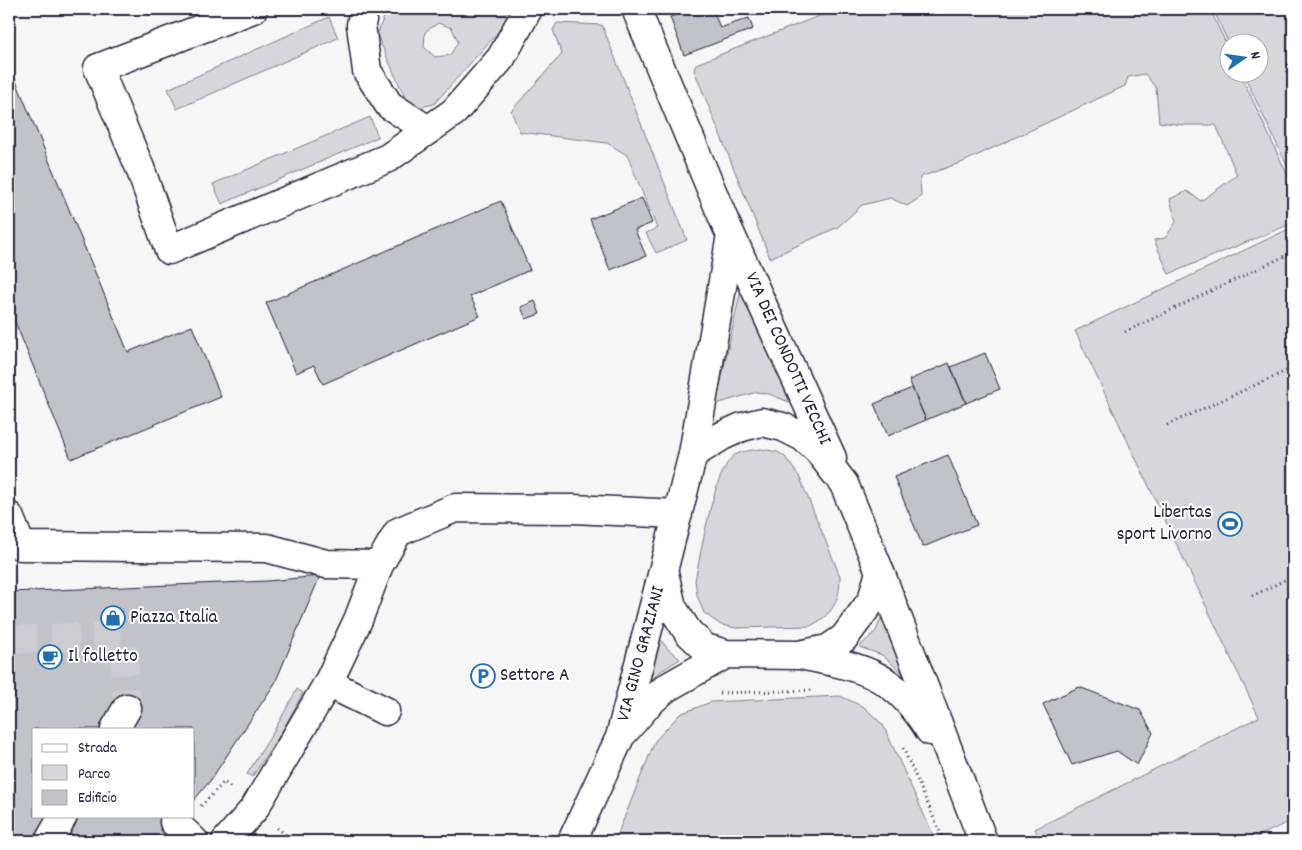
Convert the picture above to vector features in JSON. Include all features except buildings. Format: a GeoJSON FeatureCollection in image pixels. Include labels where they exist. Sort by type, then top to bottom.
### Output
{"type":"FeatureCollection","features":[{"type":"Feature","properties":{"kind":"street"},"geometry":{"type":"LineString","coordinates":[[253,9],[98,68],[140,168],[169,250],[388,158],[454,112],[500,58],[528,9]]}},
{"type":"Feature","properties":{"kind":"street"},"geometry":{"type":"LineString","coordinates":[[364,9],[361,25],[366,71],[389,105],[428,130]]}},
{"type":"Feature","properties":{"kind":"street","name":"VIA DEI CONDOTTI VECCHI"},"geometry":{"type":"LineString","coordinates":[[636,9],[730,235],[844,484]]}},
{"type":"Feature","properties":{"kind":"street","name":"VIA DEI CONDOTTI VECCHI"},"geometry":{"type":"LineString","coordinates":[[678,514],[693,454],[730,235]]}},
{"type":"Feature","properties":{"kind":"street"},"geometry":{"type":"LineString","coordinates":[[693,454],[722,436],[742,427],[762,422],[783,428],[803,437],[818,450],[844,484],[880,572],[983,841]]}},
{"type":"Feature","properties":{"kind":"street"},"geometry":{"type":"LineString","coordinates":[[226,841],[254,809],[328,683],[358,620],[379,565],[398,532],[455,508],[573,509],[678,514]]}},
{"type":"Feature","properties":{"kind":"street","name":"VIA GINO GRAZIANI"},"geometry":{"type":"LineString","coordinates":[[572,841],[620,737],[678,514]]}},
{"type":"Feature","properties":{"kind":"street"},"geometry":{"type":"LineString","coordinates":[[9,516],[21,546],[267,548],[326,564],[379,565]]}},
{"type":"Feature","properties":{"kind":"street"},"geometry":{"type":"LineString","coordinates":[[664,571],[672,607],[688,632],[705,648],[726,654],[799,655],[864,670],[898,689],[923,720],[956,773]]}},
{"type":"Feature","properties":{"kind":"street"},"geometry":{"type":"LineString","coordinates":[[799,655],[828,649],[844,638],[872,600],[880,572]]}},
{"type":"Feature","properties":{"kind":"street","name":"VIA GINO GRAZIANI"},"geometry":{"type":"LineString","coordinates":[[620,737],[649,703],[666,688],[726,654]]}},
{"type":"Feature","properties":{"kind":"street"},"geometry":{"type":"LineString","coordinates":[[328,683],[385,710]]}},
{"type":"Feature","properties":{"kind":"street"},"geometry":{"type":"LineString","coordinates":[[49,841],[62,818]]}},
{"type":"Feature","properties":{"kind":"street"},"geometry":{"type":"LineString","coordinates":[[174,822],[194,841]]}},
{"type":"Feature","properties":{"kind":"path"},"geometry":{"type":"LineString","coordinates":[[1125,332],[1293,252]]}},
{"type":"Feature","properties":{"kind":"path"},"geometry":{"type":"LineString","coordinates":[[1167,426],[1293,368]]}},
{"type":"Feature","properties":{"kind":"path"},"geometry":{"type":"LineString","coordinates":[[1252,596],[1293,576]]}},
{"type":"Feature","properties":{"kind":"path"},"geometry":{"type":"LineString","coordinates":[[710,694],[817,690]]}},
{"type":"Feature","properties":{"kind":"path"},"geometry":{"type":"LineString","coordinates":[[900,743],[944,841]]}},
{"type":"Feature","properties":{"kind":"path"},"geometry":{"type":"LineString","coordinates":[[199,808],[224,782],[236,793]]}},
{"type":"Feature","properties":{"kind":"path"},"geometry":{"type":"LineString","coordinates":[[271,823],[294,841]]}},
{"type":"Feature","properties":{"kind":"green space"},"geometry":{"type":"Polygon","coordinates":[[[389,9],[503,9],[506,10],[507,22],[434,104],[421,107],[408,104],[377,35],[386,11],[389,9]],[[438,23],[425,32],[424,47],[435,57],[450,55],[458,42],[452,28],[438,23]]]}},
{"type":"Feature","properties":{"kind":"green space"},"geometry":{"type":"Polygon","coordinates":[[[837,9],[1210,9],[1221,32],[1220,82],[1244,82],[1293,187],[1293,223],[1169,274],[1154,240],[1165,238],[1176,222],[1170,199],[1187,191],[1201,201],[1237,175],[1216,125],[1183,125],[1159,122],[1156,88],[1145,74],[1128,77],[1125,86],[963,162],[920,177],[921,197],[907,206],[891,198],[862,205],[838,227],[770,258],[694,70],[696,64],[837,9]]]}},
{"type":"Feature","properties":{"kind":"green space"},"geometry":{"type":"Polygon","coordinates":[[[1213,9],[1293,9],[1293,178],[1247,82],[1270,82],[1270,32],[1224,32],[1213,9]]]}},
{"type":"Feature","properties":{"kind":"green space"},"geometry":{"type":"Polygon","coordinates":[[[329,17],[338,38],[177,109],[168,89],[329,17]]]}},
{"type":"Feature","properties":{"kind":"green space"},"geometry":{"type":"Polygon","coordinates":[[[557,23],[602,25],[687,240],[656,253],[646,233],[657,228],[627,155],[607,143],[520,132],[511,111],[562,54],[553,30],[557,23]]]}},
{"type":"Feature","properties":{"kind":"green space"},"geometry":{"type":"Polygon","coordinates":[[[370,117],[378,137],[222,204],[213,184],[370,117]]]}},
{"type":"Feature","properties":{"kind":"green space","name":"Libertas sport Livorno"},"geometry":{"type":"Polygon","coordinates":[[[1293,227],[1293,820],[1248,841],[1041,841],[1035,829],[1259,717],[1075,331],[1293,227]]]}},
{"type":"Feature","properties":{"kind":"green space"},"geometry":{"type":"Polygon","coordinates":[[[741,289],[797,405],[769,394],[757,392],[716,404],[741,289]]]}},
{"type":"Feature","properties":{"kind":"green space"},"geometry":{"type":"Polygon","coordinates":[[[761,449],[778,452],[785,457],[799,476],[840,576],[839,592],[834,606],[818,622],[810,626],[736,628],[721,625],[704,613],[697,595],[695,580],[709,513],[721,476],[727,463],[735,455],[761,449]]]}},
{"type":"Feature","properties":{"kind":"green space"},"geometry":{"type":"Polygon","coordinates":[[[883,613],[908,678],[882,655],[859,647],[876,631],[883,613]]]}},
{"type":"Feature","properties":{"kind":"green space"},"geometry":{"type":"Polygon","coordinates":[[[656,634],[668,649],[680,659],[658,673],[638,695],[656,634]]]}},
{"type":"Feature","properties":{"kind":"green space"},"geometry":{"type":"Polygon","coordinates":[[[297,689],[303,693],[280,735],[252,777],[247,774],[297,689]]]}},
{"type":"Feature","properties":{"kind":"green space"},"geometry":{"type":"Polygon","coordinates":[[[840,696],[864,707],[883,725],[936,841],[615,841],[655,741],[680,714],[711,702],[840,696]]]}},
{"type":"Feature","properties":{"kind":"tunnel"},"geometry":{"type":"LineString","coordinates":[[9,640],[123,635],[129,728]]}},
{"type":"Feature","properties":{"kind":"place","name":"Libertas sport Livorno"},"geometry":{"type":"Point","coordinates":[1230,524]}},
{"type":"Feature","properties":{"kind":"place","name":"Piazza Italia"},"geometry":{"type":"Point","coordinates":[113,618]}},
{"type":"Feature","properties":{"kind":"place","name":"Il folletto"},"geometry":{"type":"Point","coordinates":[50,657]}},
{"type":"Feature","properties":{"kind":"place","name":"Settore A"},"geometry":{"type":"Point","coordinates":[483,676]}}]}
